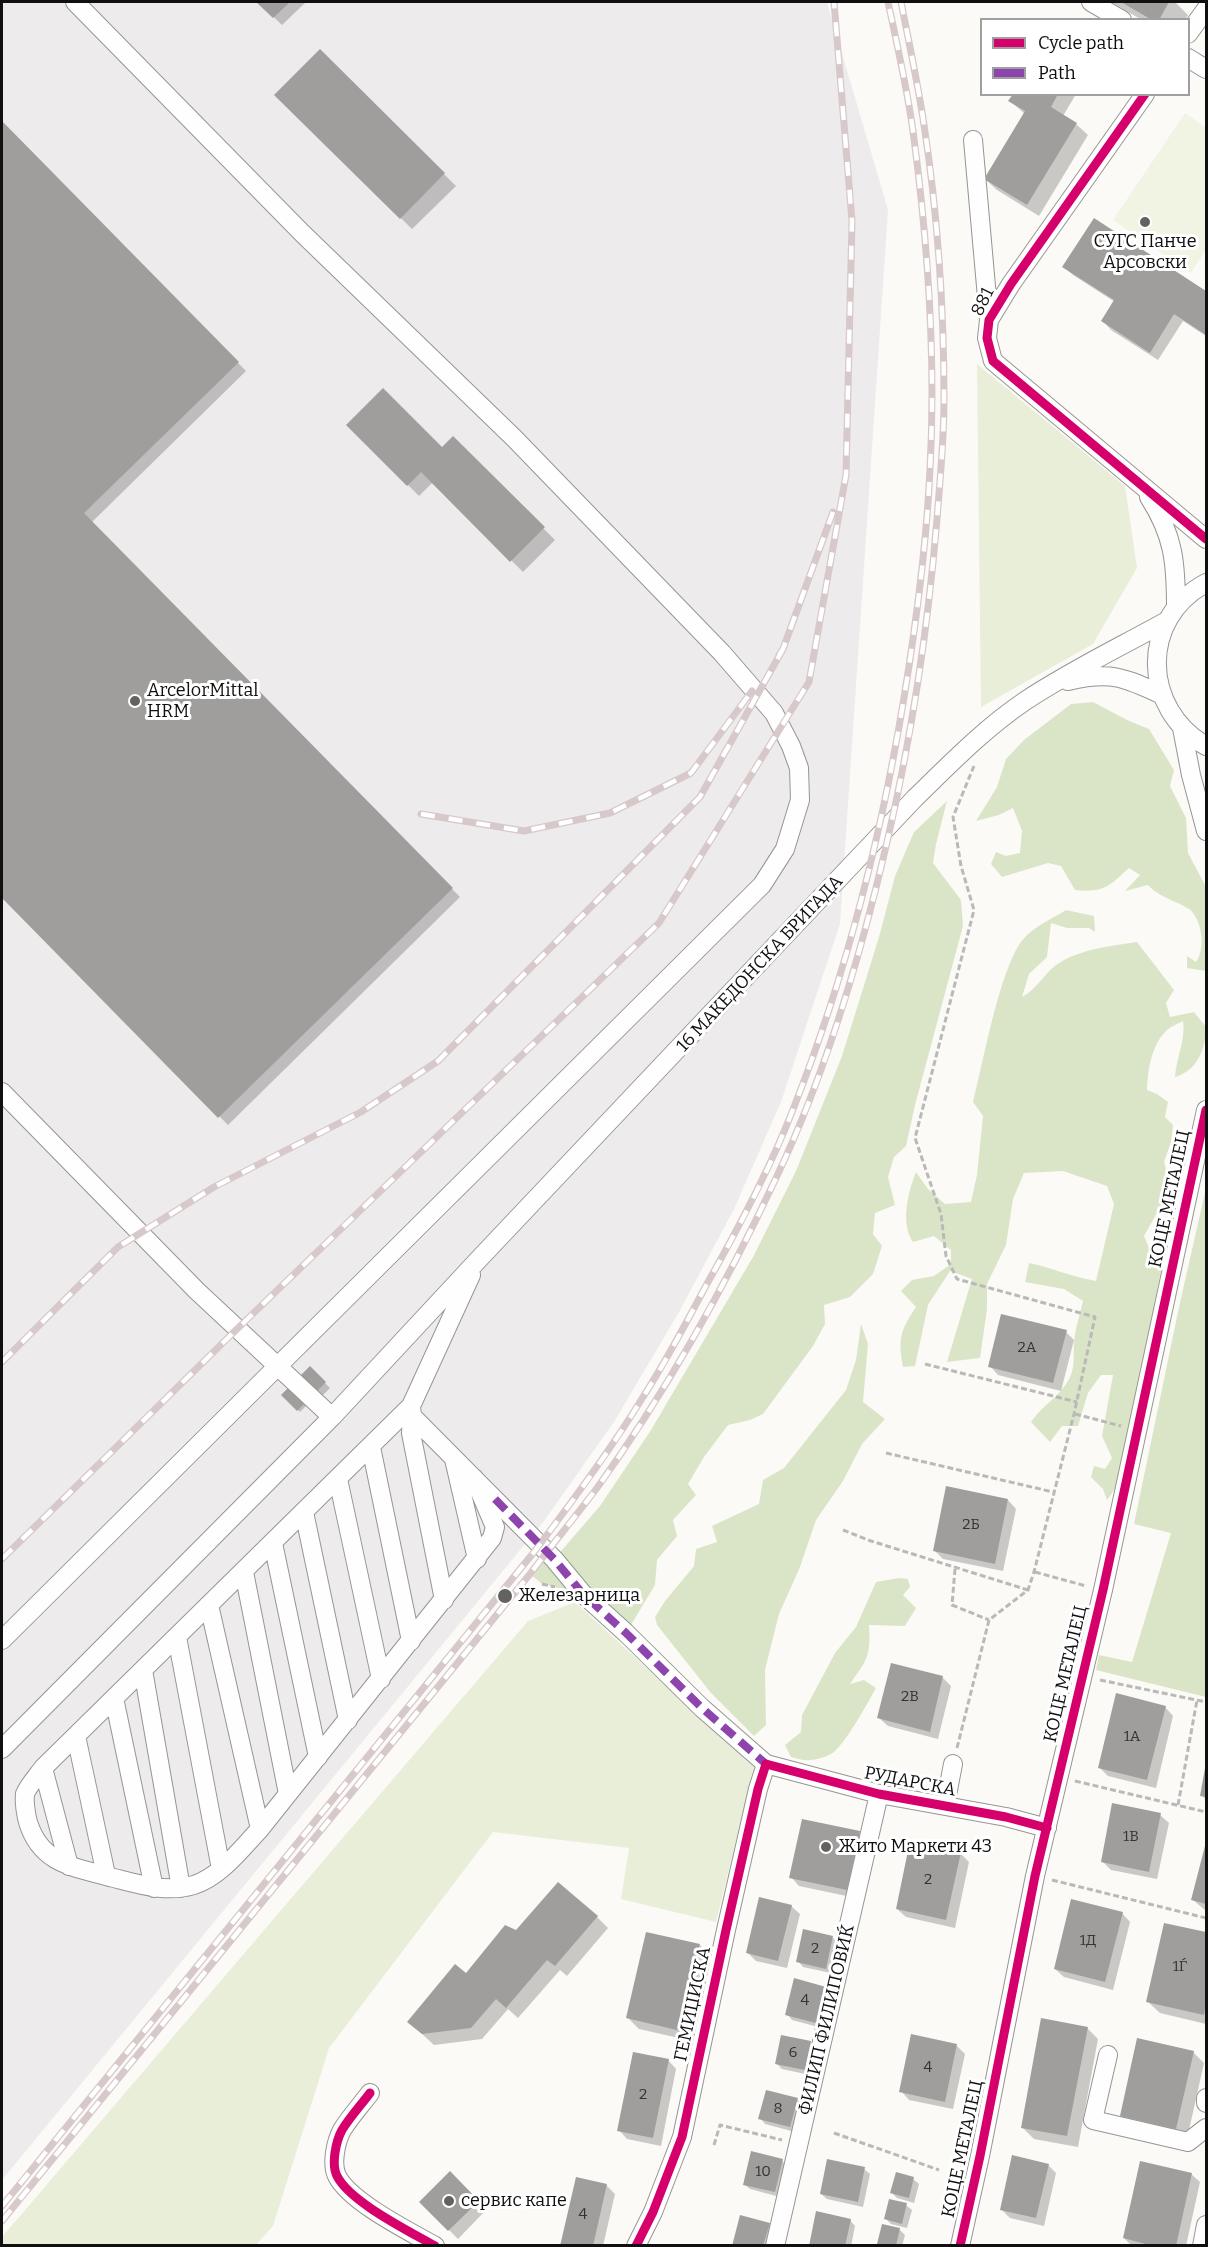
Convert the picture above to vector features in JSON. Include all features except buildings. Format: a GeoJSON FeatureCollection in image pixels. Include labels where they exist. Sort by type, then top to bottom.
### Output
{"type":"FeatureCollection","features":[{"type":"Feature","properties":{"kind":"street"},"geometry":{"type":"LineString","coordinates":[[2,1640],[762,885],[785,849],[800,800],[799,768],[791,746],[774,713],[722,653],[514,438],[302,233],[75,2]]}},
{"type":"Feature","properties":{"kind":"street"},"geometry":{"type":"LineString","coordinates":[[1091,2],[1119,18]]}},
{"type":"Feature","properties":{"kind":"street"},"geometry":{"type":"LineString","coordinates":[[1190,31],[1206,9]]}},
{"type":"Feature","properties":{"kind":"street"},"geometry":{"type":"LineString","coordinates":[[1190,59],[1206,69]]}},
{"type":"Feature","properties":{"kind":"street","name":"881"},"geometry":{"type":"LineString","coordinates":[[1145,96],[1011,284],[989,320],[987,338],[993,361],[1206,539]]}},
{"type":"Feature","properties":{"kind":"street"},"geometry":{"type":"LineString","coordinates":[[973,140],[989,320]]}},
{"type":"Feature","properties":{"kind":"street","name":"881"},"geometry":{"type":"LineString","coordinates":[[1139,483],[1156,508],[1172,544],[1176,571],[1170,615],[1160,638],[1157,674],[1162,694],[1174,718],[1182,728]]}},
{"type":"Feature","properties":{"kind":"street","name":"16 МАКЕДОНСКА БРИГАДА"},"geometry":{"type":"LineString","coordinates":[[2,1749],[332,1417],[915,798],[972,743],[1025,701],[1170,615],[1186,597],[1206,583]]}},
{"type":"Feature","properties":{"kind":"street","name":"16 МАКЕДОНСКА БРИГАДА"},"geometry":{"type":"LineString","coordinates":[[1055,684],[1094,675],[1123,678],[1162,694]]}},
{"type":"Feature","properties":{"kind":"street"},"geometry":{"type":"LineString","coordinates":[[1182,728],[1206,746]]}},
{"type":"Feature","properties":{"kind":"street"},"geometry":{"type":"LineString","coordinates":[[1182,728],[1191,775],[1206,831]]}},
{"type":"Feature","properties":{"kind":"street"},"geometry":{"type":"LineString","coordinates":[[2,1092],[197,1291],[332,1417]]}},
{"type":"Feature","properties":{"kind":"street","name":"КОЦЕ МЕТАЛЕЦ"},"geometry":{"type":"LineString","coordinates":[[960,2246],[1035,1876],[1103,1590],[1206,1110]]}},
{"type":"Feature","properties":{"kind":"street"},"geometry":{"type":"LineString","coordinates":[[444,1600],[411,1432],[411,1411],[478,1260]]}},
{"type":"Feature","properties":{"kind":"street"},"geometry":{"type":"LineString","coordinates":[[411,1411],[304,1512],[44,1768],[26,1794],[26,1816],[33,1837],[49,1856],[69,1866],[154,1888],[181,1888],[197,1884],[221,1869],[260,1829],[492,1538],[495,1527],[474,1478]]}},
{"type":"Feature","properties":{"kind":"street"},"geometry":{"type":"LineString","coordinates":[[411,1411],[554,1559],[583,1594],[702,1708],[766,1764]]}},
{"type":"Feature","properties":{"kind":"street"},"geometry":{"type":"LineString","coordinates":[[371,1447],[411,1641]]}},
{"type":"Feature","properties":{"kind":"street"},"geometry":{"type":"LineString","coordinates":[[454,1458],[477,1559]]}},
{"type":"Feature","properties":{"kind":"street"},"geometry":{"type":"LineString","coordinates":[[338,1479],[381,1679]]}},
{"type":"Feature","properties":{"kind":"street"},"geometry":{"type":"LineString","coordinates":[[304,1512],[348,1720]]}},
{"type":"Feature","properties":{"kind":"street"},"geometry":{"type":"LineString","coordinates":[[273,1543],[318,1757]]}},
{"type":"Feature","properties":{"kind":"street"},"geometry":{"type":"LineString","coordinates":[[243,1572],[288,1794]]}},
{"type":"Feature","properties":{"kind":"street"},"geometry":{"type":"LineString","coordinates":[[209,1605],[260,1829]]}},
{"type":"Feature","properties":{"kind":"street"},"geometry":{"type":"LineString","coordinates":[[177,1637],[221,1869]]}},
{"type":"Feature","properties":{"kind":"street"},"geometry":{"type":"LineString","coordinates":[[143,1670],[181,1888]]}},
{"type":"Feature","properties":{"kind":"street"},"geometry":{"type":"LineString","coordinates":[[114,1698],[154,1888]]}},
{"type":"Feature","properties":{"kind":"street"},"geometry":{"type":"LineString","coordinates":[[76,1736],[106,1875]]}},
{"type":"Feature","properties":{"kind":"street","name":"РУДАРСКА"},"geometry":{"type":"LineString","coordinates":[[766,1764],[879,1794],[1006,1817],[1047,1828]]}},
{"type":"Feature","properties":{"kind":"street","name":"ГЕМИЏИСКА"},"geometry":{"type":"LineString","coordinates":[[636,2246],[653,2212],[682,2136],[728,1920],[758,1789],[766,1764]]}},
{"type":"Feature","properties":{"kind":"street"},"geometry":{"type":"LineString","coordinates":[[945,1806],[953,1764]]}},
{"type":"Feature","properties":{"kind":"street"},"geometry":{"type":"LineString","coordinates":[[44,1768],[69,1866]]}},
{"type":"Feature","properties":{"kind":"street","name":"ФИЛИП ФИЛИПОВИЌ"},"geometry":{"type":"LineString","coordinates":[[776,2246],[879,1794]]}},
{"type":"Feature","properties":{"kind":"street"},"geometry":{"type":"LineString","coordinates":[[1108,2055],[1093,2120],[1188,2142],[1206,2128]]}},
{"type":"Feature","properties":{"kind":"street"},"geometry":{"type":"LineString","coordinates":[[370,2093],[341,2132],[334,2159],[336,2174],[345,2188],[371,2208],[435,2246]]}},
{"type":"Feature","properties":{"kind":"street"},"geometry":{"type":"LineString","coordinates":[[1206,2098],[1206,2103]]}},
{"type":"Feature","properties":{"kind":"street"},"geometry":{"type":"LineString","coordinates":[[1202,2246],[1206,2225]]}},
{"type":"Feature","properties":{"kind":"path"},"geometry":{"type":"LineString","coordinates":[[953,1764],[989,1620],[1028,1590],[1034,1572],[1077,1402],[1095,1317],[957,1279],[946,1256],[941,1214],[915,1138],[974,910],[961,866],[953,817],[974,769],[972,743]]}},
{"type":"Feature","properties":{"kind":"path"},"geometry":{"type":"LineString","coordinates":[[926,1364],[1077,1402]]}},
{"type":"Feature","properties":{"kind":"path"},"geometry":{"type":"LineString","coordinates":[[1074,1414],[1137,1430]]}},
{"type":"Feature","properties":{"kind":"path"},"geometry":{"type":"LineString","coordinates":[[886,1453],[1053,1491]]}},
{"type":"Feature","properties":{"kind":"path"},"geometry":{"type":"LineString","coordinates":[[843,1530],[955,1569],[1028,1590]]}},
{"type":"Feature","properties":{"kind":"path"},"geometry":{"type":"LineString","coordinates":[[955,1569],[952,1605],[989,1620]]}},
{"type":"Feature","properties":{"kind":"path"},"geometry":{"type":"LineString","coordinates":[[1034,1572],[1103,1590]]}},
{"type":"Feature","properties":{"kind":"path"},"geometry":{"type":"LineString","coordinates":[[1083,1676],[1206,1702]]}},
{"type":"Feature","properties":{"kind":"path"},"geometry":{"type":"LineString","coordinates":[[1178,1805],[1197,1700]]}},
{"type":"Feature","properties":{"kind":"path"},"geometry":{"type":"LineString","coordinates":[[1058,1777],[1206,1812]]}},
{"type":"Feature","properties":{"kind":"path"},"geometry":{"type":"LineString","coordinates":[[1035,1876],[1206,1918]]}},
{"type":"Feature","properties":{"kind":"path"},"geometry":{"type":"LineString","coordinates":[[714,2145],[720,2125],[799,2144]]}},
{"type":"Feature","properties":{"kind":"path"},"geometry":{"type":"LineString","coordinates":[[834,2133],[939,2170]]}},
{"type":"Feature","properties":{"kind":"shaded area"},"geometry":{"type":"Polygon","coordinates":[[[2,2],[827,2],[888,210],[840,924],[781,1102],[734,1209],[679,1312],[614,1422],[544,1521],[2,2180],[2,2]]]}},
{"type":"Feature","properties":{"kind":"green space"},"geometry":{"type":"Polygon","coordinates":[[[1185,113],[1206,128],[1206,249],[1191,273],[1113,220],[1185,113]]]}},
{"type":"Feature","properties":{"kind":"green space"},"geometry":{"type":"Polygon","coordinates":[[[977,364],[1125,486],[1137,568],[1093,644],[981,707],[977,364]]]}},
{"type":"Feature","properties":{"kind":"green space"},"geometry":{"type":"Polygon","coordinates":[[[1093,702],[1149,729],[1174,770],[1170,786],[1186,818],[1188,853],[1206,887],[1206,971],[1187,968],[1187,956],[1196,962],[1202,942],[1200,926],[1193,914],[1189,909],[1158,893],[1148,885],[1125,891],[1140,875],[1129,868],[1106,887],[1085,891],[1075,890],[1061,866],[1048,863],[1002,877],[991,864],[996,852],[1006,856],[1020,853],[1022,831],[1013,808],[999,815],[976,821],[997,787],[1006,759],[1024,740],[1071,704],[1093,702]]]}},
{"type":"Feature","properties":{"kind":"green space"},"geometry":{"type":"Polygon","coordinates":[[[947,801],[933,863],[961,900],[963,926],[906,1146],[894,1157],[888,1177],[895,1205],[875,1213],[873,1234],[882,1246],[873,1274],[850,1297],[824,1305],[825,1324],[813,1346],[763,1414],[750,1420],[728,1425],[704,1457],[688,1484],[696,1495],[673,1520],[677,1536],[657,1560],[655,1585],[626,1633],[583,1594],[542,1584],[530,1574],[542,1559],[549,1565],[600,1506],[651,1430],[753,1257],[796,1171],[842,1056],[879,937],[895,876],[914,832],[947,801]]]}},
{"type":"Feature","properties":{"kind":"green space"},"geometry":{"type":"Polygon","coordinates":[[[1066,910],[1094,916],[1095,932],[1089,928],[1067,928],[1051,923],[1047,957],[1029,974],[1022,997],[1056,965],[1075,955],[1137,942],[1174,990],[1166,1003],[1170,1017],[1194,1012],[1206,1027],[1202,1051],[1189,1070],[1175,1077],[1184,1028],[1183,1021],[1170,1028],[1161,1037],[1149,1066],[1147,1090],[1168,1102],[1165,1117],[1173,1125],[1171,1142],[1164,1162],[1171,1188],[1144,1236],[1152,1255],[1162,1267],[1148,1350],[1135,1396],[1124,1466],[1107,1500],[1103,1489],[1091,1477],[1094,1466],[1105,1469],[1112,1458],[1102,1436],[1113,1375],[1101,1375],[1088,1393],[1078,1426],[1062,1426],[1050,1442],[1031,1422],[1069,1379],[1073,1364],[1075,1332],[1083,1301],[1064,1289],[1025,1282],[1029,1263],[1096,1281],[1114,1204],[1107,1186],[1063,1171],[1024,1173],[1013,1199],[1006,1245],[987,1284],[987,1309],[980,1358],[947,1362],[972,1279],[950,1271],[928,1305],[915,1366],[903,1367],[901,1349],[904,1329],[916,1307],[901,1291],[912,1280],[934,1276],[951,1264],[951,1250],[934,1236],[913,1242],[909,1234],[907,1207],[916,1172],[928,1189],[945,1204],[971,1202],[977,1175],[983,1116],[973,1102],[1001,988],[1018,947],[1027,935],[1066,910]]]}},
{"type":"Feature","properties":{"kind":"green space"},"geometry":{"type":"Polygon","coordinates":[[[1206,1188],[1206,1697],[1096,1670],[1099,1655],[1132,1662],[1171,1533],[1134,1524],[1206,1188]]]}},
{"type":"Feature","properties":{"kind":"green space"},"geometry":{"type":"Polygon","coordinates":[[[861,1324],[868,1344],[863,1402],[885,1419],[862,1444],[843,1481],[816,1520],[800,1567],[779,1614],[765,1670],[766,1725],[754,1736],[711,1693],[657,1625],[655,1617],[694,1566],[696,1549],[717,1542],[712,1526],[759,1504],[763,1480],[784,1468],[846,1390],[856,1360],[861,1324]]]}},
{"type":"Feature","properties":{"kind":"green space"},"geometry":{"type":"Polygon","coordinates":[[[899,1578],[908,1579],[910,1587],[903,1595],[916,1608],[905,1626],[869,1625],[867,1657],[850,1684],[864,1680],[876,1688],[862,1713],[849,1734],[831,1754],[811,1760],[791,1757],[785,1745],[801,1732],[802,1715],[835,1653],[856,1627],[876,1582],[899,1578]]]}},
{"type":"Feature","properties":{"kind":"green space"},"geometry":{"type":"Polygon","coordinates":[[[575,1602],[754,1767],[716,1922],[621,1899],[629,1848],[493,1832],[329,2048],[273,2226],[256,2245],[2,2246],[2,2237],[528,1621],[575,1602]]]}},
{"type":"Feature","properties":{"kind":"railway"},"geometry":{"type":"LineString","coordinates":[[2,1559],[237,1329],[659,923],[809,682],[846,475],[852,221],[834,2]]}},
{"type":"Feature","properties":{"kind":"railway"},"geometry":{"type":"LineString","coordinates":[[2,2206],[534,1552],[590,1476],[630,1417],[677,1340],[753,1198],[792,1112],[848,948],[877,836],[909,666],[927,518],[932,427],[927,258],[911,115],[888,2]]}},
{"type":"Feature","properties":{"kind":"railway"},"geometry":{"type":"LineString","coordinates":[[2,2221],[530,1574],[597,1488],[647,1414],[716,1296],[777,1176],[812,1095],[854,969],[896,802],[918,681],[937,519],[944,401],[939,263],[924,125],[901,2]]}},
{"type":"Feature","properties":{"kind":"railway"},"geometry":{"type":"LineString","coordinates":[[779,655],[833,512]]}},
{"type":"Feature","properties":{"kind":"railway"},"geometry":{"type":"LineString","coordinates":[[2,1362],[118,1247],[214,1187],[361,1112],[438,1061],[700,797],[783,649]]}},
{"type":"Feature","properties":{"kind":"railway"},"geometry":{"type":"LineString","coordinates":[[421,814],[524,831],[610,813],[691,773],[752,691]]}},
{"type":"Feature","properties":{"kind":"marked path"},"geometry":{"type":"LineString","coordinates":[[495,1499],[554,1559],[583,1594],[702,1708],[766,1764]]}},
{"type":"Feature","properties":{"kind":"cycle path"},"geometry":{"type":"LineString","coordinates":[[1144,96],[1011,284],[989,320],[987,338],[993,361],[1206,539]]}},
{"type":"Feature","properties":{"kind":"cycle path"},"geometry":{"type":"LineString","coordinates":[[960,2246],[1035,1876],[1103,1590],[1206,1110]]}},
{"type":"Feature","properties":{"kind":"cycle path"},"geometry":{"type":"LineString","coordinates":[[636,2246],[653,2212],[682,2137],[726,1930],[758,1789],[766,1764],[879,1794],[1006,1817],[1047,1828]]}},
{"type":"Feature","properties":{"kind":"cycle path"},"geometry":{"type":"LineString","coordinates":[[370,2093],[348,2120],[340,2135],[334,2159],[337,2176],[344,2186],[367,2206],[435,2246]]}},
{"type":"Feature","properties":{"kind":"place","name":"СУГС Панче Арсовски"},"geometry":{"type":"Point","coordinates":[1145,222]}},
{"type":"Feature","properties":{"kind":"place","name":"ArcelorMittal HRM"},"geometry":{"type":"Point","coordinates":[135,701]}},
{"type":"Feature","properties":{"kind":"place","name":"Железарница"},"geometry":{"type":"Point","coordinates":[505,1596]}},
{"type":"Feature","properties":{"kind":"place","name":"Жито Маркети 43"},"geometry":{"type":"Point","coordinates":[826,1847]}},
{"type":"Feature","properties":{"kind":"place","name":"сервис капе"},"geometry":{"type":"Point","coordinates":[449,2201]}}]}
